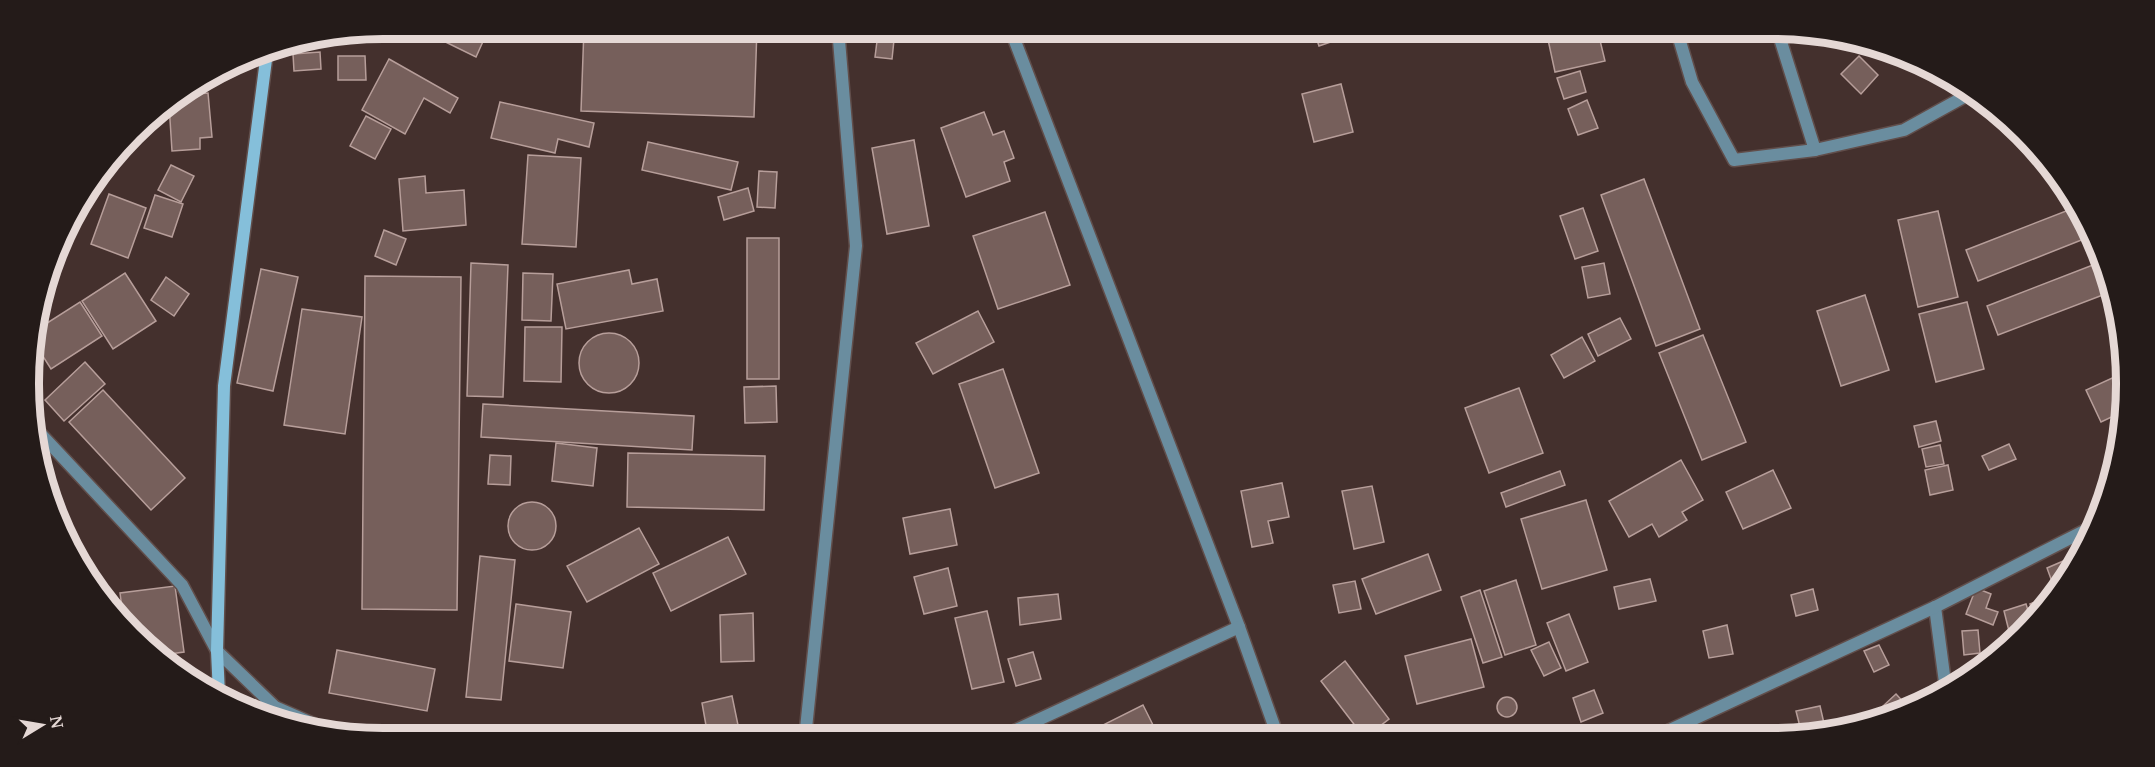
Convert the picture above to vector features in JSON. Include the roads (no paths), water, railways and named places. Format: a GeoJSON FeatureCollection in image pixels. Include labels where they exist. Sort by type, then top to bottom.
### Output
{"type":"FeatureCollection","features":[{"type":"Feature","properties":{"kind":"street"},"geometry":{"type":"LineString","coordinates":[[807,728],[856,246],[839,39]]}},
{"type":"Feature","properties":{"kind":"street"},"geometry":{"type":"LineString","coordinates":[[1014,39],[1239,627],[1275,728]]}},
{"type":"Feature","properties":{"kind":"street"},"geometry":{"type":"LineString","coordinates":[[1679,39],[1692,82],[1734,160],[1815,150],[1904,130],[1963,97]]}},
{"type":"Feature","properties":{"kind":"street"},"geometry":{"type":"LineString","coordinates":[[1780,39],[1815,150]]}},
{"type":"Feature","properties":{"kind":"street"},"geometry":{"type":"LineString","coordinates":[[219,686],[217,651],[224,386],[266,60]]}},
{"type":"Feature","properties":{"kind":"street"},"geometry":{"type":"LineString","coordinates":[[44,437],[182,585],[217,651],[274,707],[296,716]]}},
{"type":"Feature","properties":{"kind":"street"},"geometry":{"type":"LineString","coordinates":[[1675,728],[1935,607],[2082,532]]}},
{"type":"Feature","properties":{"kind":"street"},"geometry":{"type":"LineString","coordinates":[[1935,607],[1945,681]]}},
{"type":"Feature","properties":{"kind":"street"},"geometry":{"type":"LineString","coordinates":[[1020,728],[1239,627]]}}]}
